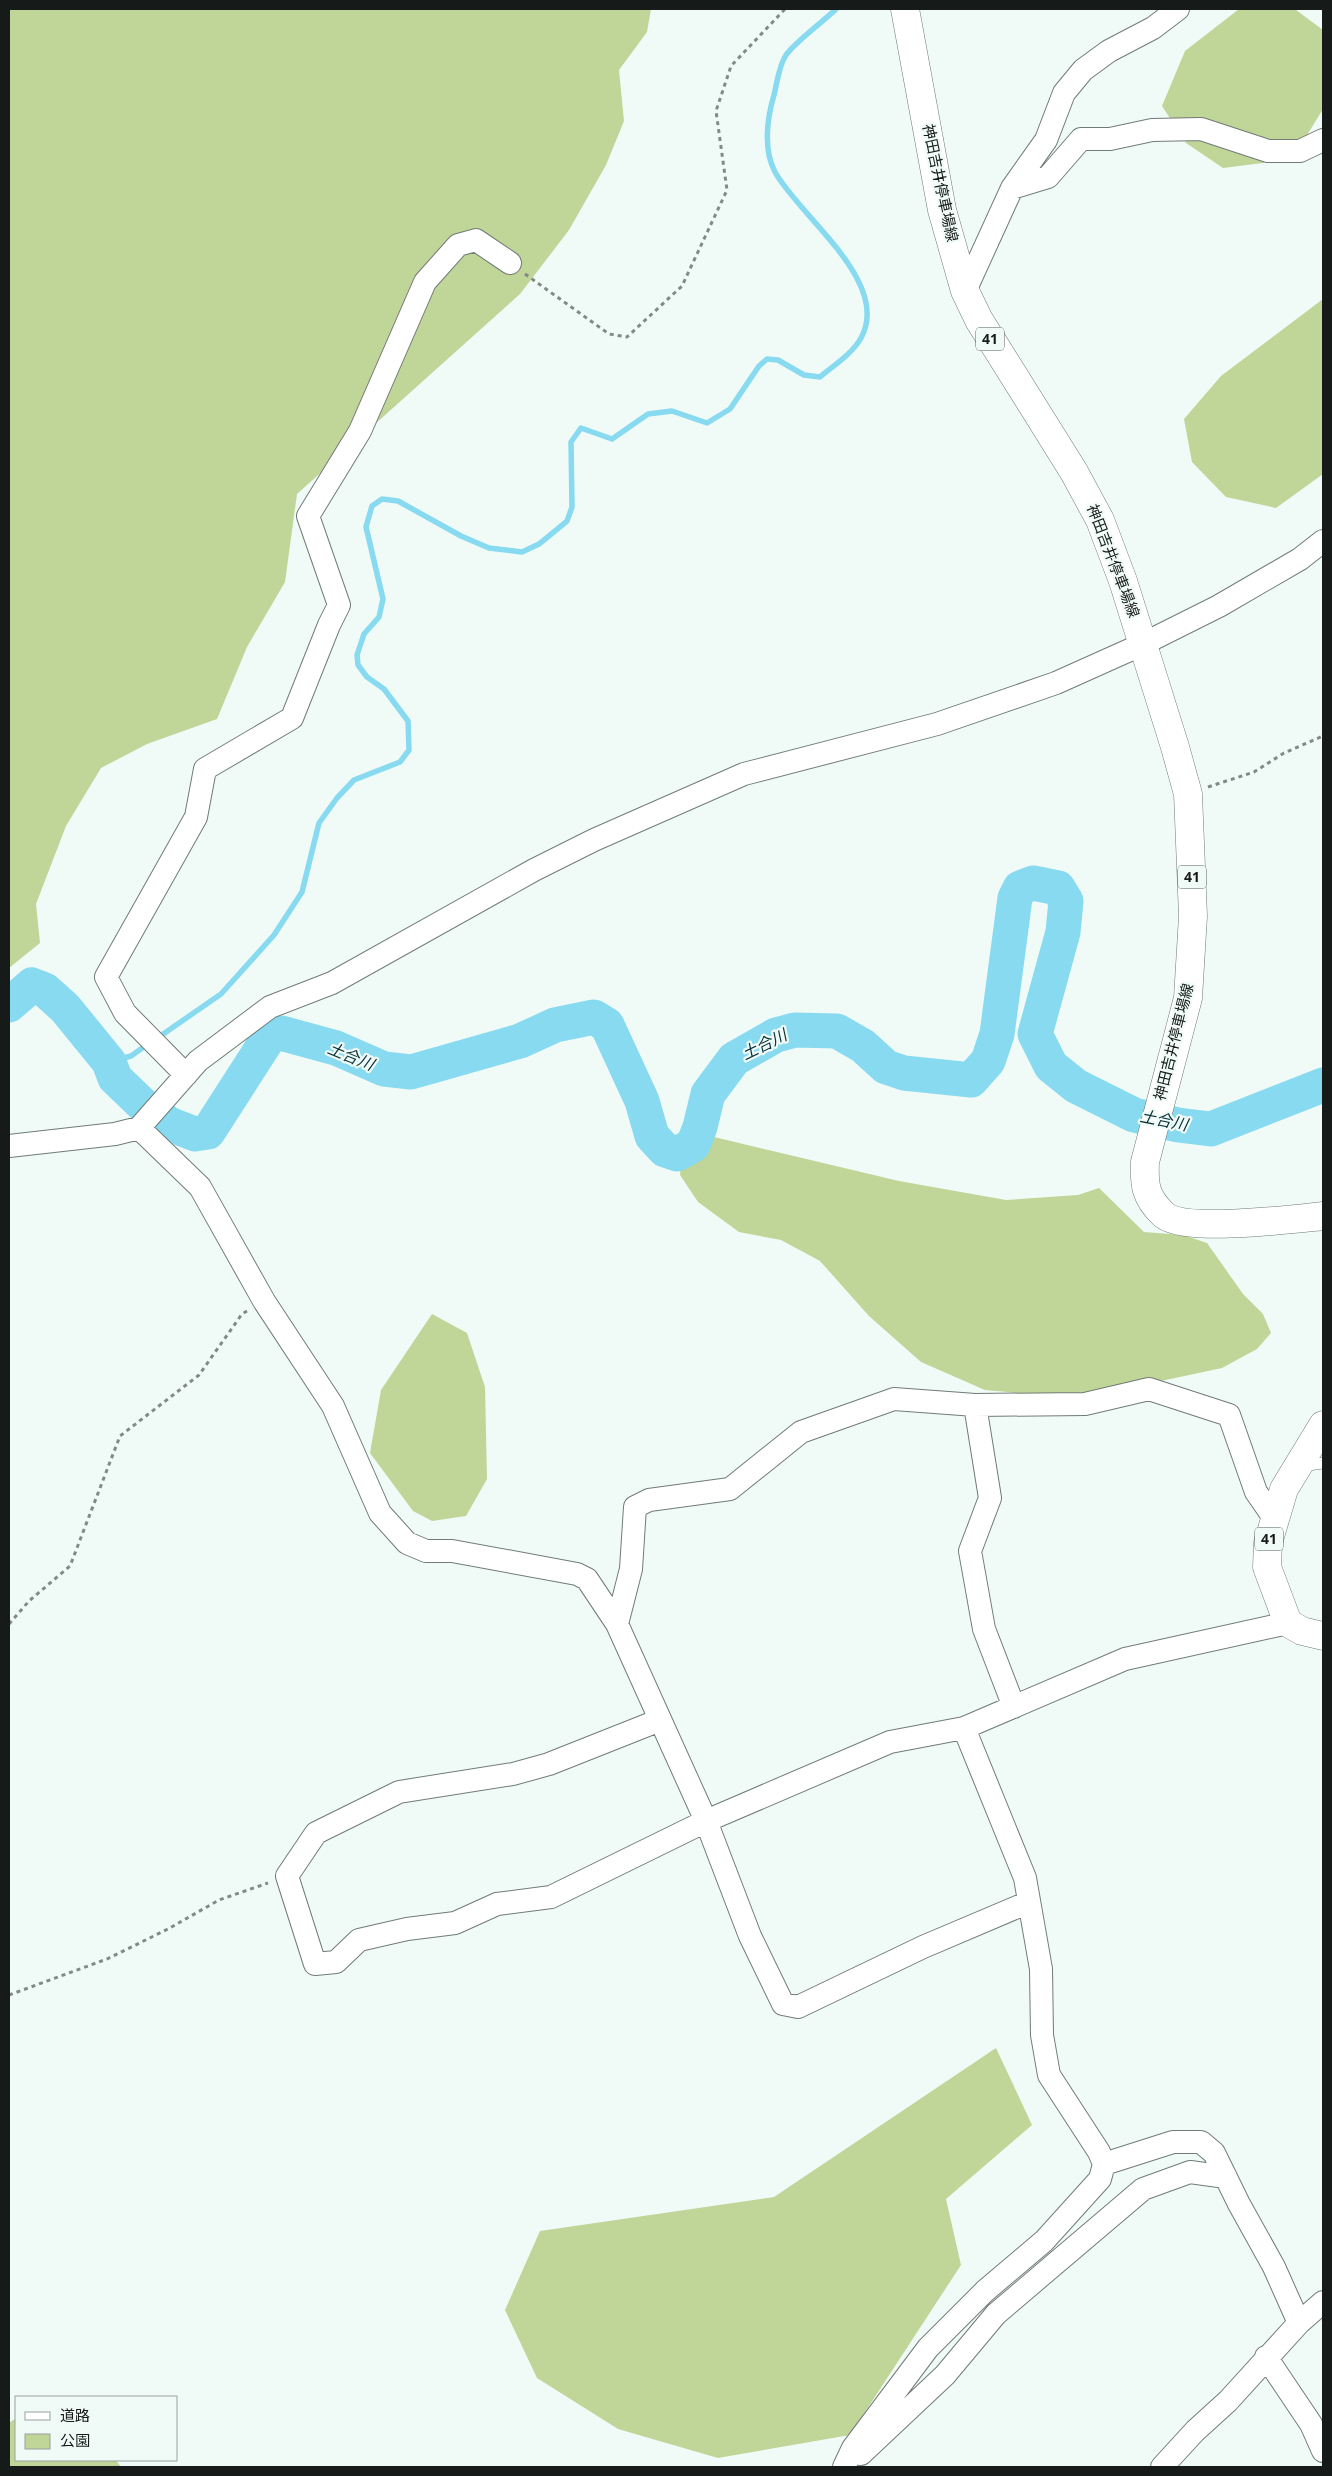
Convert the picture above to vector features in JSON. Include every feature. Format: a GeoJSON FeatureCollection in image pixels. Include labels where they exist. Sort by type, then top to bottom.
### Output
{"type":"FeatureCollection","features":[{"type":"Feature","properties":{"kind":"main road","name":"神田吉井停車場線"},"geometry":{"type":"LineString","coordinates":[[905,9],[942,210],[965,291],[978,320],[1074,472],[1100,520],[1123,581],[1188,794],[1193,916],[1189,989],[1145,1162],[1144,1188],[1164,1216],[1189,1224],[1323,1216]]}},
{"type":"Feature","properties":{"kind":"main road","name":"41"},"geometry":{"type":"LineString","coordinates":[[1288,1622],[1267,1567],[1268,1543],[1284,1490],[1310,1465],[1323,1425]]}},
{"type":"Feature","properties":{"kind":"main road"},"geometry":{"type":"LineString","coordinates":[[1288,1622],[1302,1631],[1323,1636]]}},
{"type":"Feature","properties":{"kind":"street"},"geometry":{"type":"LineString","coordinates":[[965,291],[1012,188],[1046,140],[1064,93],[1083,70],[1109,51],[1154,28],[1178,9]]}},
{"type":"Feature","properties":{"kind":"street"},"geometry":{"type":"LineString","coordinates":[[1012,188],[1048,177],[1080,139],[1110,139],[1152,130],[1200,129],[1268,151],[1300,151],[1323,140]]}},
{"type":"Feature","properties":{"kind":"street"},"geometry":{"type":"LineString","coordinates":[[186,1075],[126,1014],[106,977],[196,817],[205,769],[292,718],[329,624],[339,605],[308,516],[360,431],[425,282],[458,245],[476,240],[510,263]]}},
{"type":"Feature","properties":{"kind":"street"},"geometry":{"type":"LineString","coordinates":[[9,1146],[115,1134],[139,1128],[198,1061],[270,1007],[332,983],[525,875],[594,840],[744,774],[937,724],[1056,683],[1143,644],[1219,606],[1300,560],[1323,541]]}},
{"type":"Feature","properties":{"kind":"street"},"geometry":{"type":"LineString","coordinates":[[139,1128],[200,1187],[264,1301],[333,1406],[380,1513],[407,1543],[426,1551],[452,1551],[577,1574],[587,1579],[617,1624],[706,1821],[750,1936],[783,2004],[798,2007],[923,1947],[1029,1902]]}},
{"type":"Feature","properties":{"kind":"street"},"geometry":{"type":"LineString","coordinates":[[617,1624],[631,1570],[635,1507],[649,1500],[730,1489],[802,1432],[894,1399],[975,1405],[1085,1404],[1149,1389],[1229,1415],[1256,1492],[1274,1518]]}},
{"type":"Feature","properties":{"kind":"street"},"geometry":{"type":"LineString","coordinates":[[975,1405],[990,1498],[970,1551],[984,1630],[1014,1707]]}},
{"type":"Feature","properties":{"kind":"street"},"geometry":{"type":"LineString","coordinates":[[660,1720],[549,1764],[513,1774],[399,1792],[316,1833],[288,1876],[315,1964],[336,1962],[359,1940],[407,1928],[456,1923],[497,1904],[551,1897],[706,1821],[890,1742],[964,1728],[1125,1659],[1288,1622]]}},
{"type":"Feature","properties":{"kind":"street"},"geometry":{"type":"LineString","coordinates":[[844,2467],[853,2448],[928,2348],[984,2291],[1044,2240],[1100,2179],[1104,2164],[1099,2152],[1049,2075],[1042,2035],[1041,1969],[1025,1878],[964,1728]]}},
{"type":"Feature","properties":{"kind":"street"},"geometry":{"type":"LineString","coordinates":[[1104,2164],[1173,2142],[1201,2142],[1214,2153],[1274,2267],[1299,2322]]}},
{"type":"Feature","properties":{"kind":"street"},"geometry":{"type":"LineString","coordinates":[[848,2467],[945,2374],[996,2314],[1143,2189],[1190,2172],[1226,2177]]}},
{"type":"Feature","properties":{"kind":"street"},"geometry":{"type":"LineString","coordinates":[[1162,2467],[1195,2431],[1228,2401],[1299,2322],[1323,2302]]}},
{"type":"Feature","properties":{"kind":"street"},"geometry":{"type":"LineString","coordinates":[[1266,2357],[1312,2424],[1323,2451]]}},
{"type":"Feature","properties":{"kind":"path"},"geometry":{"type":"LineString","coordinates":[[510,263],[609,334],[627,337],[682,286],[727,190],[716,111],[731,66],[786,9]]}},
{"type":"Feature","properties":{"kind":"path"},"geometry":{"type":"LineString","coordinates":[[1188,794],[1254,772],[1284,753],[1323,736]]}},
{"type":"Feature","properties":{"kind":"path"},"geometry":{"type":"LineString","coordinates":[[9,1624],[29,1601],[70,1566],[120,1436],[199,1375],[242,1314],[264,1301]]}},
{"type":"Feature","properties":{"kind":"path"},"geometry":{"type":"LineString","coordinates":[[9,1995],[107,1958],[168,1929],[219,1900],[288,1876]]}},
{"type":"Feature","properties":{"kind":"green space"},"geometry":{"type":"Polygon","coordinates":[[[9,9],[651,9],[647,32],[619,70],[624,121],[606,165],[569,230],[520,294],[297,494],[285,582],[247,647],[217,719],[147,744],[101,768],[66,826],[36,904],[40,943],[9,968],[9,9]]]}},
{"type":"Feature","properties":{"kind":"green space"},"geometry":{"type":"Polygon","coordinates":[[[1239,9],[1296,10],[1323,30],[1323,109],[1304,140],[1263,163],[1223,168],[1186,143],[1162,106],[1185,51],[1239,9]]]}},
{"type":"Feature","properties":{"kind":"green space"},"geometry":{"type":"Polygon","coordinates":[[[1323,299],[1323,474],[1276,508],[1226,497],[1192,462],[1184,419],[1221,376],[1323,299]]]}},
{"type":"Feature","properties":{"kind":"green space"},"geometry":{"type":"Polygon","coordinates":[[[714,1137],[899,1181],[1006,1200],[1078,1195],[1099,1188],[1144,1232],[1183,1235],[1207,1243],[1243,1294],[1263,1314],[1271,1333],[1257,1349],[1222,1368],[1133,1387],[1053,1396],[985,1390],[921,1362],[869,1316],[820,1261],[781,1240],[739,1232],[698,1202],[680,1175],[684,1145],[714,1137]]]}},
{"type":"Feature","properties":{"kind":"green space"},"geometry":{"type":"Polygon","coordinates":[[[432,1314],[467,1333],[485,1387],[487,1479],[466,1516],[432,1521],[413,1511],[370,1453],[381,1390],[432,1314]]]}},
{"type":"Feature","properties":{"kind":"green space"},"geometry":{"type":"Polygon","coordinates":[[[996,2048],[1032,2125],[946,2199],[961,2265],[850,2435],[718,2458],[618,2429],[537,2378],[505,2310],[540,2231],[774,2197],[996,2048]]]}},
{"type":"Feature","properties":{"kind":"green space"},"geometry":{"type":"Polygon","coordinates":[[[15,2419],[15,2461],[117,2461],[121,2467],[9,2467],[9,2423],[15,2419]]]}},
{"type":"Feature","properties":{"kind":"waterway"},"geometry":{"type":"LineString","coordinates":[[156,1039],[221,994],[274,935],[302,892],[319,823],[337,798],[354,780],[400,762],[409,750],[408,721],[384,689],[367,677],[358,665],[357,655],[364,634],[379,617],[383,599],[366,527],[372,506],[382,499],[398,501],[461,536],[489,548],[522,552],[539,544],[567,521],[572,507],[571,442],[581,428],[612,439],[648,414],[672,411],[707,423],[730,409],[759,366],[767,359],[778,360],[804,375],[820,377],[848,354],[861,338],[867,317],[864,295],[854,272],[839,250],[787,189],[775,172],[769,154],[767,134],[779,74],[786,55],[836,9]]}},
{"type":"Feature","properties":{"kind":"waterway","name":"土合川"},"geometry":{"type":"LineString","coordinates":[[9,1005],[32,985],[45,990],[65,1008],[109,1062],[115,1078],[142,1104],[169,1124],[195,1134],[208,1132],[269,1037],[281,1033],[336,1048],[384,1069],[411,1072],[520,1041],[555,1025],[594,1017],[607,1025],[642,1101],[652,1136],[665,1150],[677,1154],[693,1145],[700,1127],[708,1094],[734,1059],[776,1035],[795,1030],[837,1031],[863,1046],[886,1067],[904,1073],[971,1080],[988,1061],[997,1034],[1015,898],[1020,888],[1033,883],[1058,888],[1066,901],[1063,932],[1035,1034],[1051,1066],[1076,1086],[1134,1115],[1178,1125],[1211,1129],[1323,1085]]}},
{"type":"Feature","properties":{"kind":"waterway"},"geometry":{"type":"LineString","coordinates":[[109,1062],[131,1056],[148,1044]]}}]}
